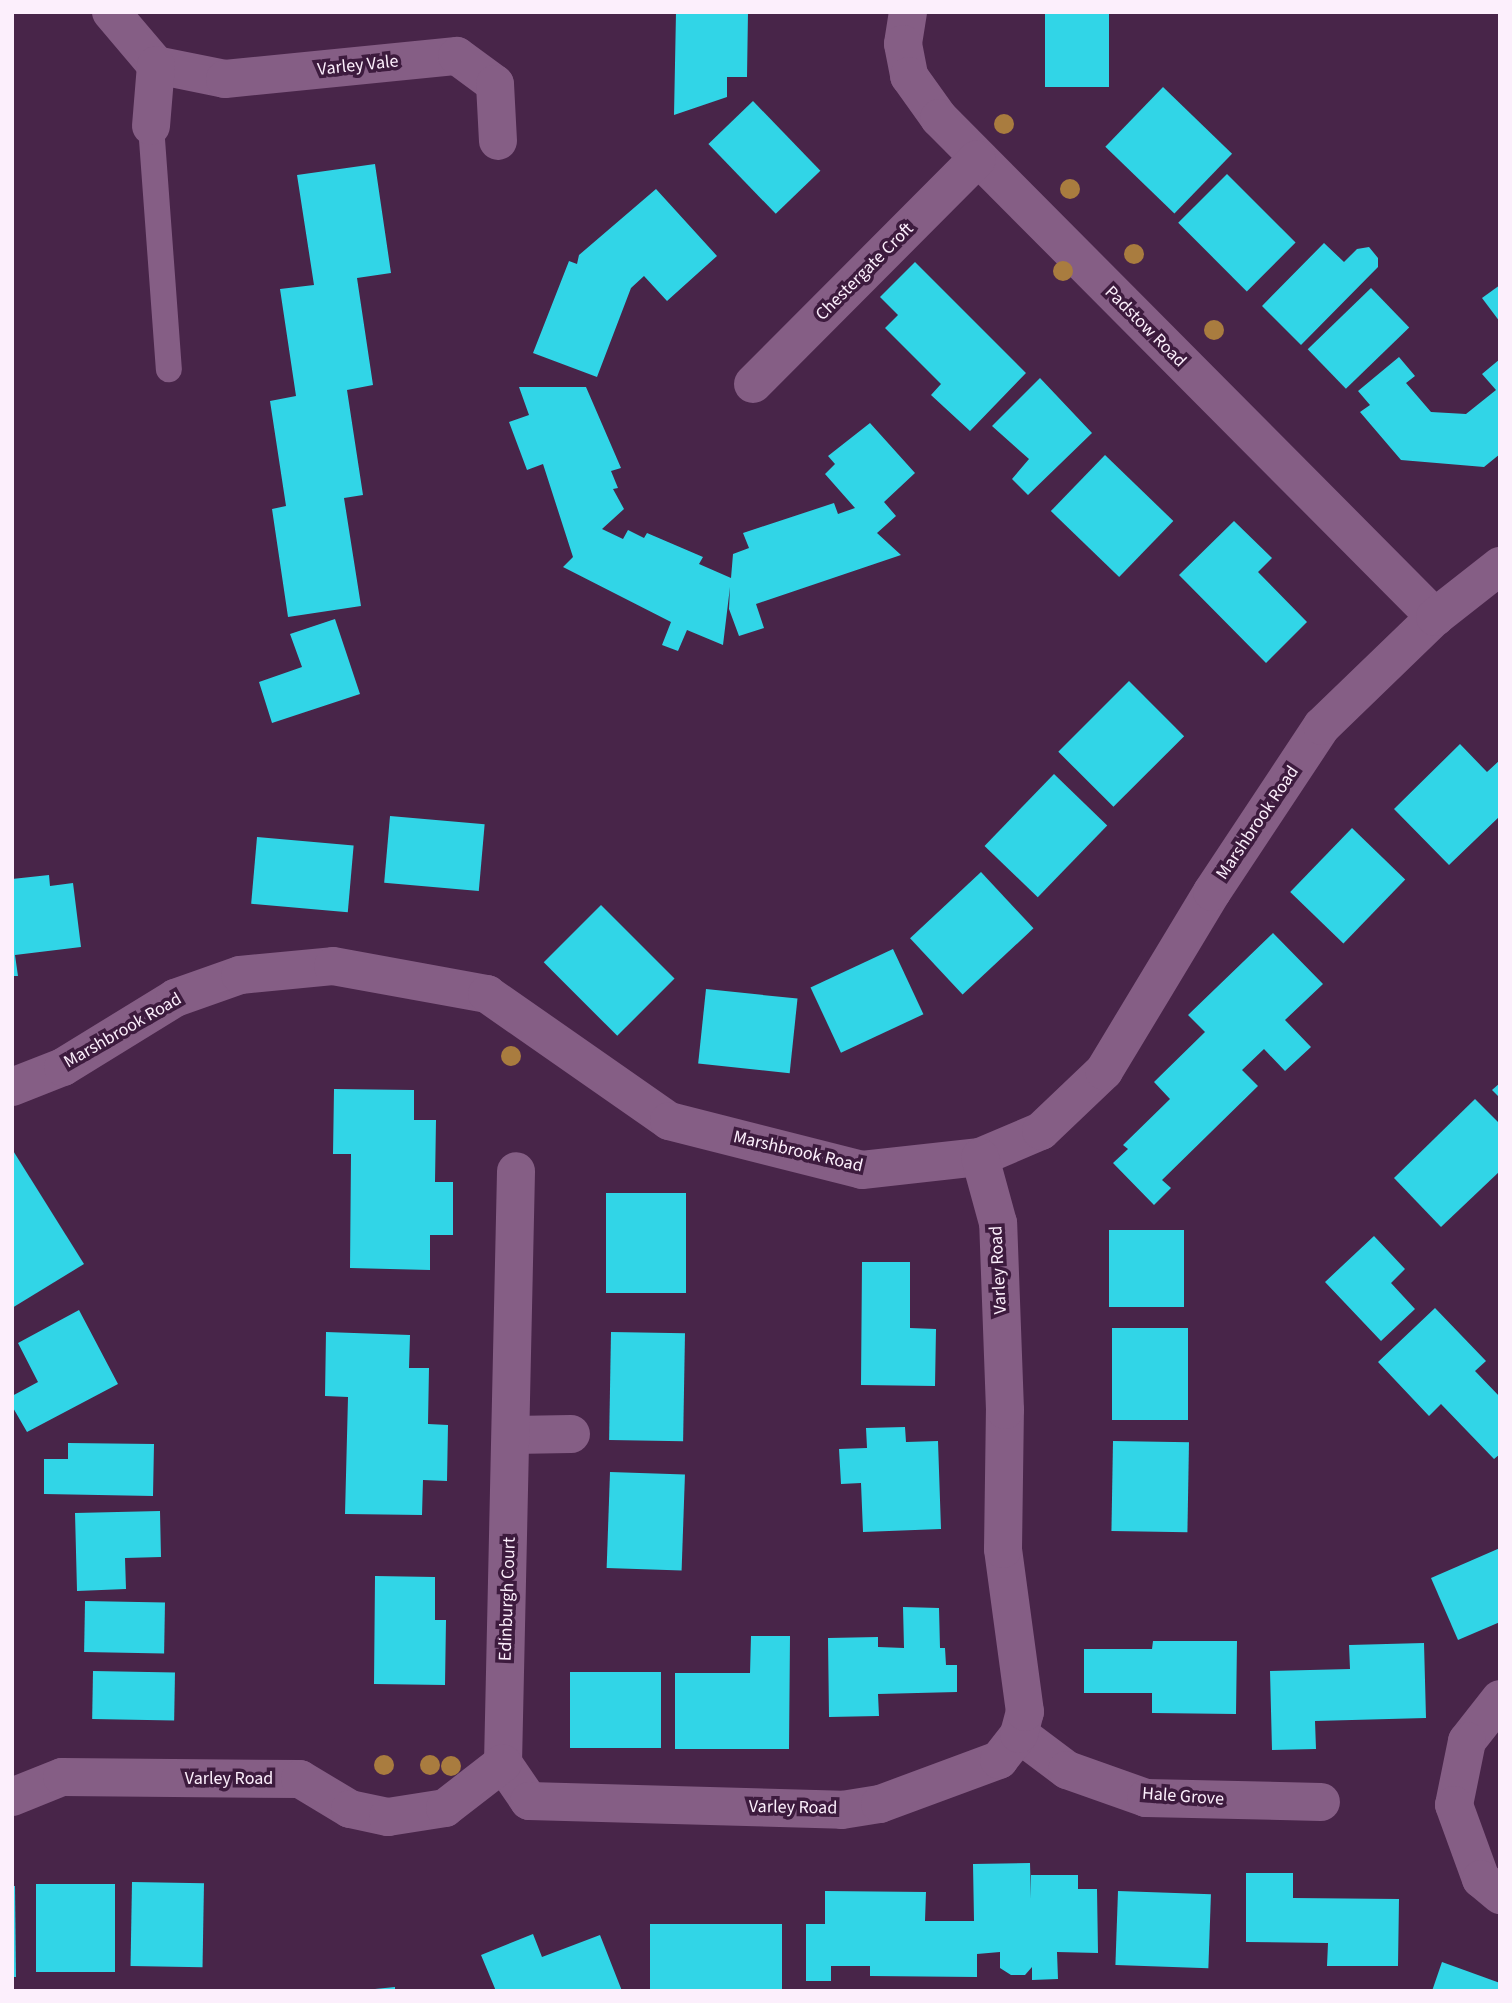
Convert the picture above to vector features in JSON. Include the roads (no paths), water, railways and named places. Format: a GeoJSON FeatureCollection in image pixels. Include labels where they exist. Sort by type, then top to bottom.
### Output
{"type":"FeatureCollection","features":[{"type":"Feature","properties":{"kind":"street"},"geometry":{"type":"LineString","coordinates":[[111,12],[156,65],[151,126]]}},
{"type":"Feature","properties":{"kind":"street","name":"Padstow Road"},"geometry":{"type":"LineString","coordinates":[[908,12],[903,44],[909,76],[976,159],[1435,617]]}},
{"type":"Feature","properties":{"kind":"street","name":"Varley Vale"},"geometry":{"type":"LineString","coordinates":[[156,65],[225,79],[457,56],[495,84],[498,141]]}},
{"type":"Feature","properties":{"kind":"street","name":"Chestergate Croft"},"geometry":{"type":"LineString","coordinates":[[752,384],[976,159]]}},
{"type":"Feature","properties":{"kind":"street","name":"Marshbrook Road"},"geometry":{"type":"LineString","coordinates":[[12,1087],[63,1067],[175,998],[240,975],[333,966],[487,994],[669,1121],[862,1170],[981,1157],[1041,1131],[1104,1071],[1212,892],[1322,726],[1435,617],[1500,566]]}},
{"type":"Feature","properties":{"kind":"street","name":"Varley Road"},"geometry":{"type":"LineString","coordinates":[[12,1797],[62,1777],[300,1779],[350,1809],[388,1817],[444,1808],[503,1763],[529,1801],[842,1810],[880,1804],[999,1760],[1019,1734],[1025,1712],[1003,1549],[1006,1410],[998,1223],[981,1157]]}},
{"type":"Feature","properties":{"kind":"street","name":"Edinburgh Court"},"geometry":{"type":"LineString","coordinates":[[503,1763],[513,1436],[516,1171]]}},
{"type":"Feature","properties":{"kind":"street"},"geometry":{"type":"LineString","coordinates":[[513,1436],[571,1434]]}},
{"type":"Feature","properties":{"kind":"street"},"geometry":{"type":"LineString","coordinates":[[1500,1699],[1467,1741],[1454,1805],[1481,1879],[1500,1895]]}},
{"type":"Feature","properties":{"kind":"street","name":"Hale Grove"},"geometry":{"type":"LineString","coordinates":[[1019,1734],[1067,1770],[1146,1798],[1321,1802]]}},
{"type":"Feature","properties":{"kind":"lane"},"geometry":{"type":"LineString","coordinates":[[151,126],[169,369]]}}]}
